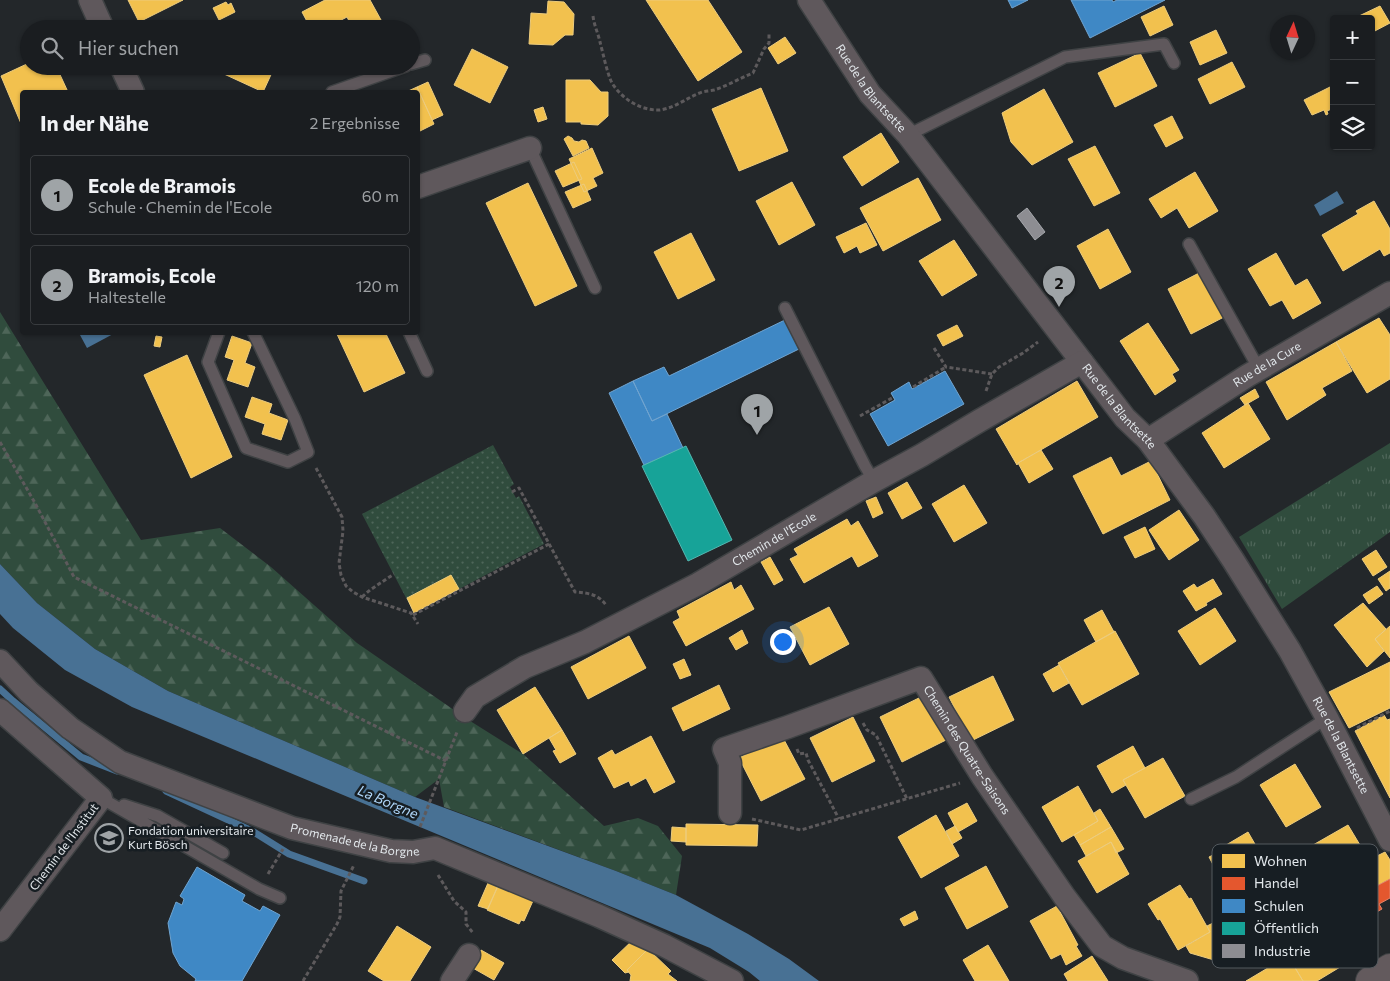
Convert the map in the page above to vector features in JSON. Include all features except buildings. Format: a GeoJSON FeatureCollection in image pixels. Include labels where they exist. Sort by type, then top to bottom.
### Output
{"type":"FeatureCollection","features":[{"type":"Feature","properties":{"kind":"street"},"geometry":{"type":"LineString","coordinates":[[90,0],[100,20]]}},
{"type":"Feature","properties":{"kind":"street","name":"Rue de la Blantsette"},"geometry":{"type":"LineString","coordinates":[[809,0],[870,94],[908,135],[1125,418],[1148,440],[1204,516],[1290,651],[1390,840]]}},
{"type":"Feature","properties":{"kind":"street"},"geometry":{"type":"LineString","coordinates":[[125,75],[132,90]]}},
{"type":"Feature","properties":{"kind":"street"},"geometry":{"type":"LineString","coordinates":[[420,186],[530,148]]}},
{"type":"Feature","properties":{"kind":"street","name":"Rue de la Cure"},"geometry":{"type":"LineString","coordinates":[[1148,440],[1259,368],[1390,293]]}},
{"type":"Feature","properties":{"kind":"street","name":"Chemin de l'Ecole"},"geometry":{"type":"LineString","coordinates":[[465,711],[475,697],[526,667],[585,642],[698,584],[1082,362]]}},
{"type":"Feature","properties":{"kind":"street","name":"Promenade de la Borgne"},"geometry":{"type":"LineString","coordinates":[[0,661],[29,692],[70,728],[120,762],[292,828],[392,851],[412,852],[435,848],[600,916],[732,981]]}},
{"type":"Feature","properties":{"kind":"street","name":"Chemin des Quatre-Saisons"},"geometry":{"type":"LineString","coordinates":[[730,813],[730,763],[724,748],[788,727],[921,678],[982,776],[1069,902],[1102,946],[1123,958],[1186,981]]}},
{"type":"Feature","properties":{"kind":"street","name":"Chemin de l'Institut"},"geometry":{"type":"LineString","coordinates":[[0,710],[101,798],[0,930]]}},
{"type":"Feature","properties":{"kind":"street"},"geometry":{"type":"LineString","coordinates":[[452,981],[469,955]]}},
{"type":"Feature","properties":{"kind":"street"},"geometry":{"type":"LineString","coordinates":[[1370,981],[1390,968]]}},
{"type":"Feature","properties":{"kind":"lane"},"geometry":{"type":"LineString","coordinates":[[908,135],[1065,57],[1164,44],[1174,63]]}},
{"type":"Feature","properties":{"kind":"lane"},"geometry":{"type":"LineString","coordinates":[[420,61],[425,60]]}},
{"type":"Feature","properties":{"kind":"lane"},"geometry":{"type":"LineString","coordinates":[[338,90],[380,75]]}},
{"type":"Feature","properties":{"kind":"lane"},"geometry":{"type":"LineString","coordinates":[[530,148],[595,288]]}},
{"type":"Feature","properties":{"kind":"lane"},"geometry":{"type":"LineString","coordinates":[[1189,244],[1259,368]]}},
{"type":"Feature","properties":{"kind":"lane"},"geometry":{"type":"LineString","coordinates":[[785,308],[874,481]]}},
{"type":"Feature","properties":{"kind":"lane"},"geometry":{"type":"LineString","coordinates":[[218,335],[208,362],[246,448],[288,462],[308,452],[295,419],[254,335]]}},
{"type":"Feature","properties":{"kind":"lane"},"geometry":{"type":"LineString","coordinates":[[410,335],[427,371]]}},
{"type":"Feature","properties":{"kind":"lane"},"geometry":{"type":"LineString","coordinates":[[1191,799],[1332,728]]}},
{"type":"Feature","properties":{"kind":"lane"},"geometry":{"type":"LineString","coordinates":[[101,798],[158,816],[223,853]]}},
{"type":"Feature","properties":{"kind":"lane"},"geometry":{"type":"LineString","coordinates":[[101,798],[259,889],[280,898]]}},
{"type":"Feature","properties":{"kind":"path"},"geometry":{"type":"LineString","coordinates":[[593,16],[611,82],[630,102],[653,110],[662,110],[673,106],[752,73],[769,43],[769,34]]}},
{"type":"Feature","properties":{"kind":"path"},"geometry":{"type":"LineString","coordinates":[[979,421],[978,411],[992,374],[999,367],[1039,342],[1054,326]]}},
{"type":"Feature","properties":{"kind":"path"},"geometry":{"type":"LineString","coordinates":[[934,348],[946,368]]}},
{"type":"Feature","properties":{"kind":"path"},"geometry":{"type":"LineString","coordinates":[[912,387],[946,368],[992,374]]}},
{"type":"Feature","properties":{"kind":"path"},"geometry":{"type":"LineString","coordinates":[[844,425],[892,398]]}},
{"type":"Feature","properties":{"kind":"path"},"geometry":{"type":"LineString","coordinates":[[0,442],[74,577],[446,762]]}},
{"type":"Feature","properties":{"kind":"path"},"geometry":{"type":"LineString","coordinates":[[308,452],[342,516],[341,575],[346,586],[362,597],[411,613],[418,624]]}},
{"type":"Feature","properties":{"kind":"path"},"geometry":{"type":"LineString","coordinates":[[512,492],[519,488],[575,592],[598,596],[607,606],[618,625]]}},
{"type":"Feature","properties":{"kind":"path"},"geometry":{"type":"LineString","coordinates":[[413,616],[549,544]]}},
{"type":"Feature","properties":{"kind":"path"},"geometry":{"type":"LineString","coordinates":[[362,597],[394,574]]}},
{"type":"Feature","properties":{"kind":"path"},"geometry":{"type":"LineString","coordinates":[[857,701],[867,730],[876,735],[907,798]]}},
{"type":"Feature","properties":{"kind":"path"},"geometry":{"type":"LineString","coordinates":[[417,834],[465,711]]}},
{"type":"Feature","properties":{"kind":"path"},"geometry":{"type":"LineString","coordinates":[[1332,728],[1390,711]]}},
{"type":"Feature","properties":{"kind":"path"},"geometry":{"type":"LineString","coordinates":[[788,727],[799,754],[806,753],[839,819]]}},
{"type":"Feature","properties":{"kind":"path"},"geometry":{"type":"LineString","coordinates":[[730,813],[801,830],[982,776]]}},
{"type":"Feature","properties":{"kind":"path"},"geometry":{"type":"LineString","coordinates":[[303,981],[340,917],[341,891]]}},
{"type":"Feature","properties":{"kind":"path"},"geometry":{"type":"LineString","coordinates":[[454,901],[466,912],[466,924],[473,933],[469,955]]}},
{"type":"Feature","properties":{"kind":"green space"},"geometry":{"type":"Polygon","coordinates":[[[0,312],[141,540],[220,528],[271,567],[357,643],[467,719],[523,754],[604,826],[638,818],[658,826],[682,856],[676,895],[444,807],[439,779],[415,797],[168,691],[95,649],[37,603],[0,564],[0,312]]]}},
{"type":"Feature","properties":{"kind":"green space"},"geometry":{"type":"Polygon","coordinates":[[[1390,443],[1390,532],[1282,609],[1239,537],[1390,443]]]}},
{"type":"Feature","properties":{"kind":"green space"},"geometry":{"type":"Polygon","coordinates":[[[493,445],[514,484],[510,487],[516,498],[519,496],[544,544],[414,613],[362,514],[493,445]]]}},
{"type":"Feature","properties":{"kind":"water"},"geometry":{"type":"Polygon","coordinates":[[[1337,191],[1344,203],[1320,216],[1314,205],[1337,191]]]}},
{"type":"Feature","properties":{"kind":"water"},"geometry":{"type":"Polygon","coordinates":[[[80,335],[111,335],[87,348],[80,335]]]}},
{"type":"Feature","properties":{"kind":"water","name":"La Borgne"},"geometry":{"type":"Polygon","coordinates":[[[0,564],[37,603],[95,649],[168,691],[415,797],[676,895],[748,934],[789,959],[819,981],[760,981],[710,948],[132,707],[65,670],[13,628],[0,614],[0,564]]]}},
{"type":"Feature","properties":{"kind":"waterway"},"geometry":{"type":"LineString","coordinates":[[0,689],[81,757],[117,771]]}},
{"type":"Feature","properties":{"kind":"waterway"},"geometry":{"type":"LineString","coordinates":[[166,791],[252,831],[289,854],[364,881]]}},
{"type":"Feature","properties":{"kind":"place","name":"Bramois, Ecole"},"geometry":{"type":"Point","coordinates":[1059,307]}},
{"type":"Feature","properties":{"kind":"place","name":"Ecole de Bramois"},"geometry":{"type":"Point","coordinates":[757,435]}},
{"type":"Feature","properties":{"kind":"place","name":"Fondation universitaire Kurt Bösch"},"geometry":{"type":"Point","coordinates":[109,838]}}]}
